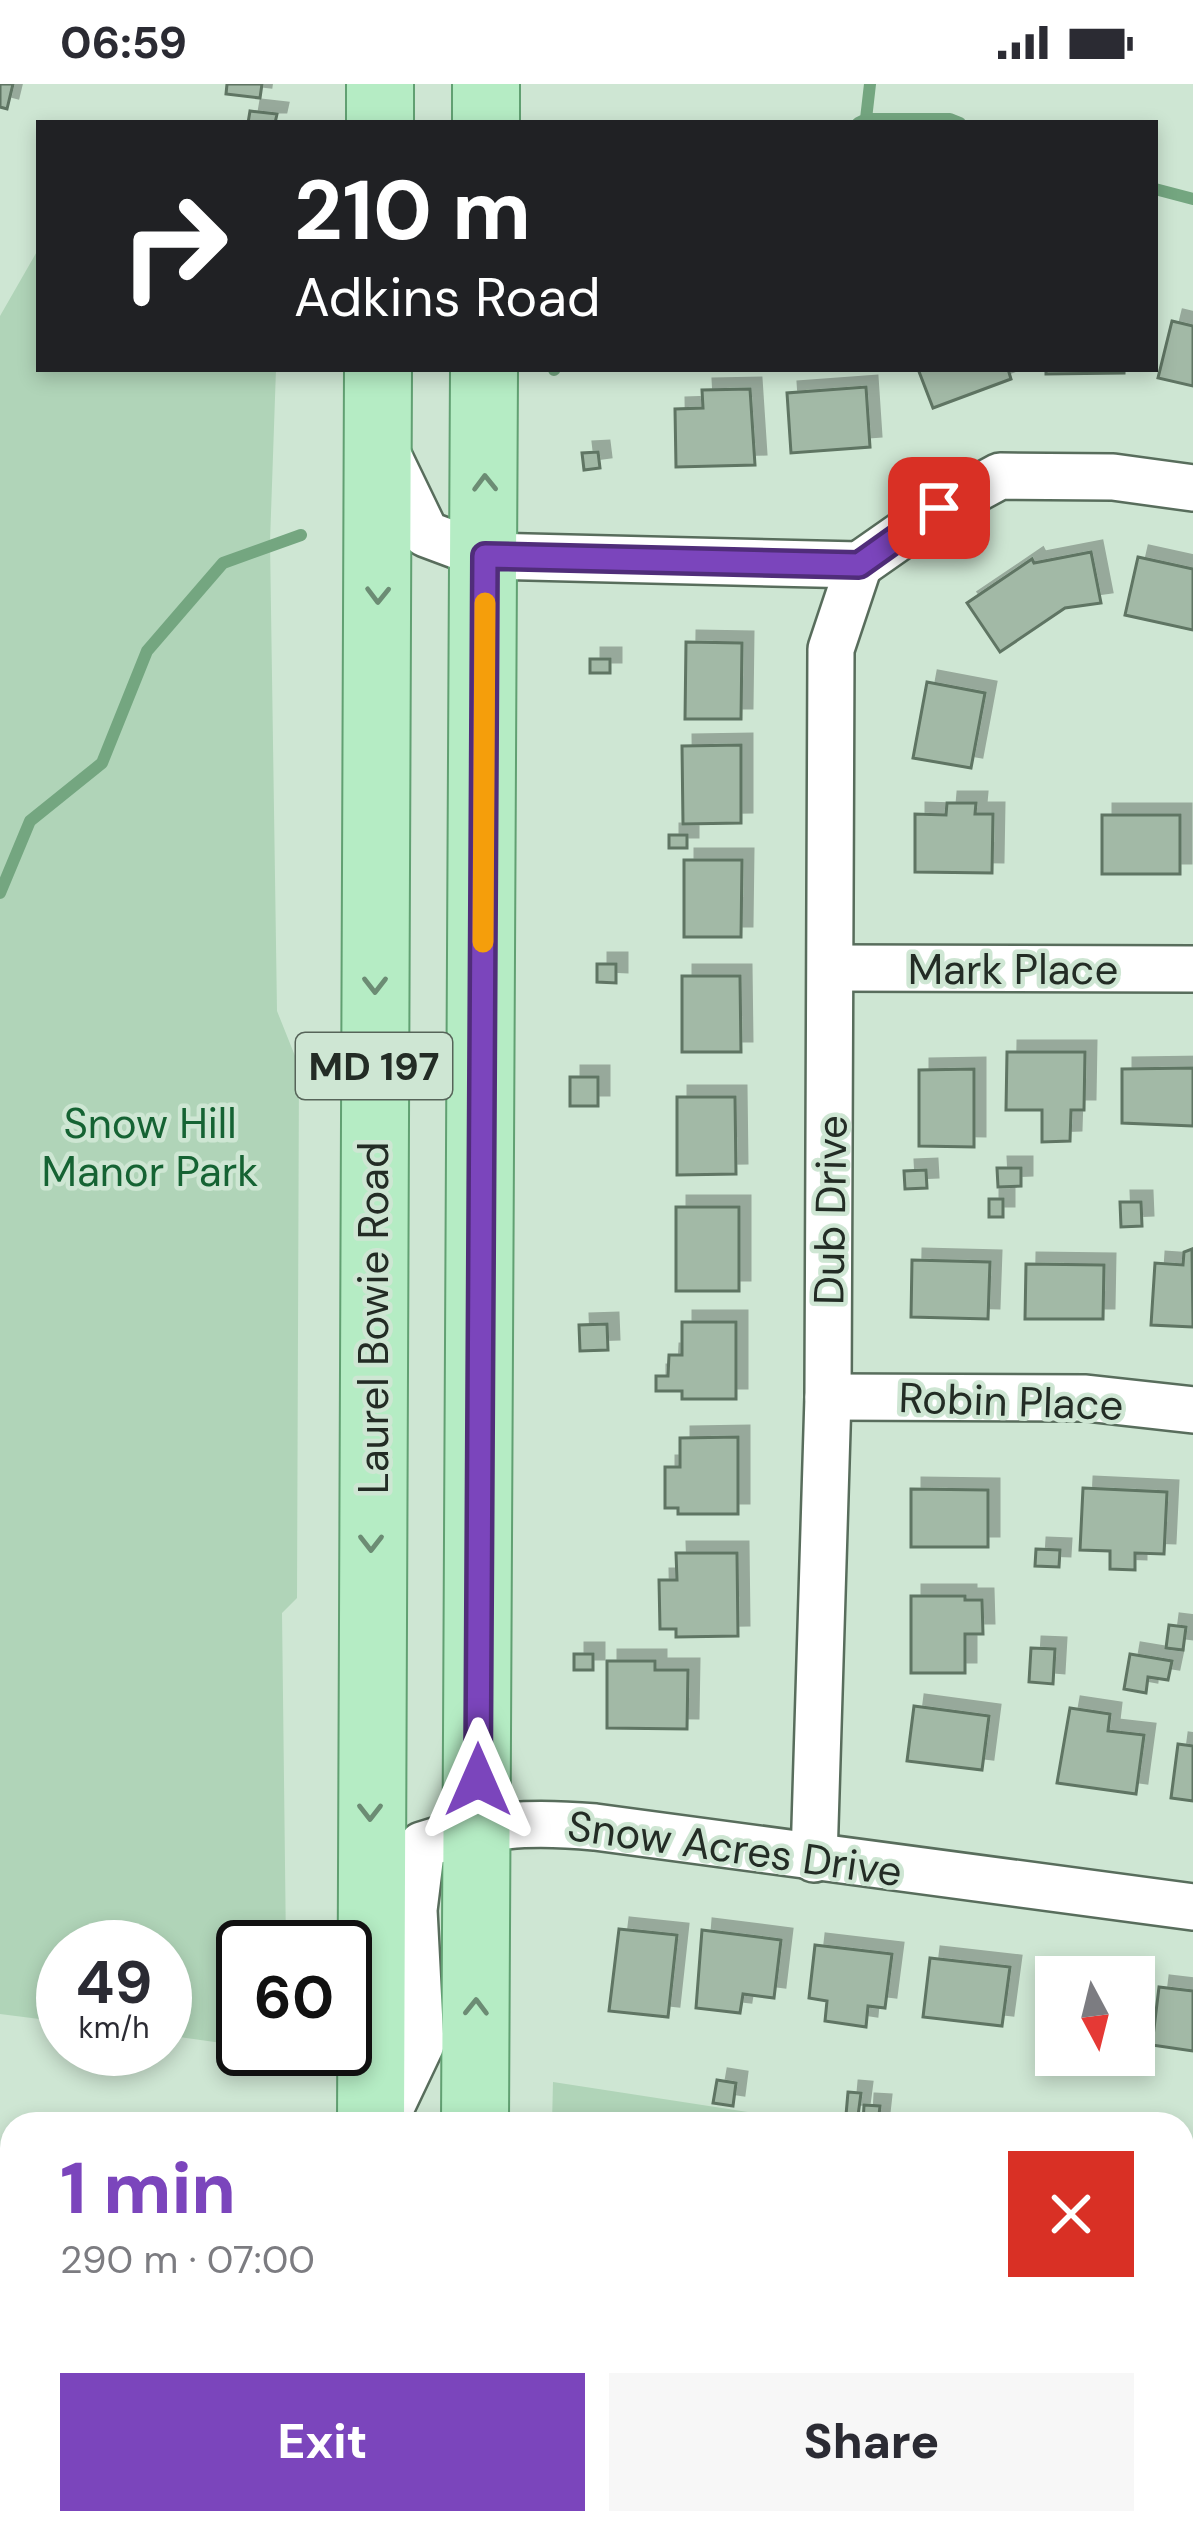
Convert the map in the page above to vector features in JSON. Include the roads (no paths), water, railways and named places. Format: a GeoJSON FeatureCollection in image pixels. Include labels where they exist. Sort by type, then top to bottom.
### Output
{"type":"FeatureCollection","features":[{"type":"Feature","properties":{"kind":"main road"},"geometry":{"type":"LineString","coordinates":[[380,84],[380,120]]}},
{"type":"Feature","properties":{"kind":"main road"},"geometry":{"type":"LineString","coordinates":[[486,84],[486,120]]}},
{"type":"Feature","properties":{"kind":"main road","name":"Laurel Bowie Road"},"geometry":{"type":"LineString","coordinates":[[371,2112],[378,372]]}},
{"type":"Feature","properties":{"kind":"main road","name":"MD 197"},"geometry":{"type":"LineString","coordinates":[[475,2112],[484,372]]}},
{"type":"Feature","properties":{"kind":"street"},"geometry":{"type":"LineString","coordinates":[[379,436],[425,534],[485,556],[859,565],[939,508],[1000,476],[1113,477],[1193,488]]}},
{"type":"Feature","properties":{"kind":"street","name":"Dub Drive"},"geometry":{"type":"LineString","coordinates":[[814,1859],[828,1397],[831,649],[859,565]]}},
{"type":"Feature","properties":{"kind":"street","name":"Mark Place"},"geometry":{"type":"LineString","coordinates":[[832,968],[1193,969]]}},
{"type":"Feature","properties":{"kind":"street","name":"Robin Place"},"geometry":{"type":"LineString","coordinates":[[828,1397],[1087,1397],[1193,1410]]}},
{"type":"Feature","properties":{"kind":"street","name":"Snow Acres Drive"},"geometry":{"type":"LineString","coordinates":[[388,2112],[421,2044],[414,1910],[422,1844],[478,1827],[550,1823],[595,1827],[1193,1907]]}},
{"type":"Feature","properties":{"kind":"waterway"},"geometry":{"type":"LineString","coordinates":[[864,120],[870,84]]}},
{"type":"Feature","properties":{"kind":"waterway"},"geometry":{"type":"LineString","coordinates":[[866,119],[952,120]]}},
{"type":"Feature","properties":{"kind":"waterway"},"geometry":{"type":"LineString","coordinates":[[1158,190],[1193,199]]}},
{"type":"Feature","properties":{"kind":"waterway"},"geometry":{"type":"LineString","coordinates":[[0,893],[30,821],[102,763],[147,651],[223,563],[301,535]]}},
{"type":"Feature","properties":{"kind":"park label","name":"Snow Hill Manor Park"},"geometry":{"type":"Point","coordinates":[150,1147]}}]}
